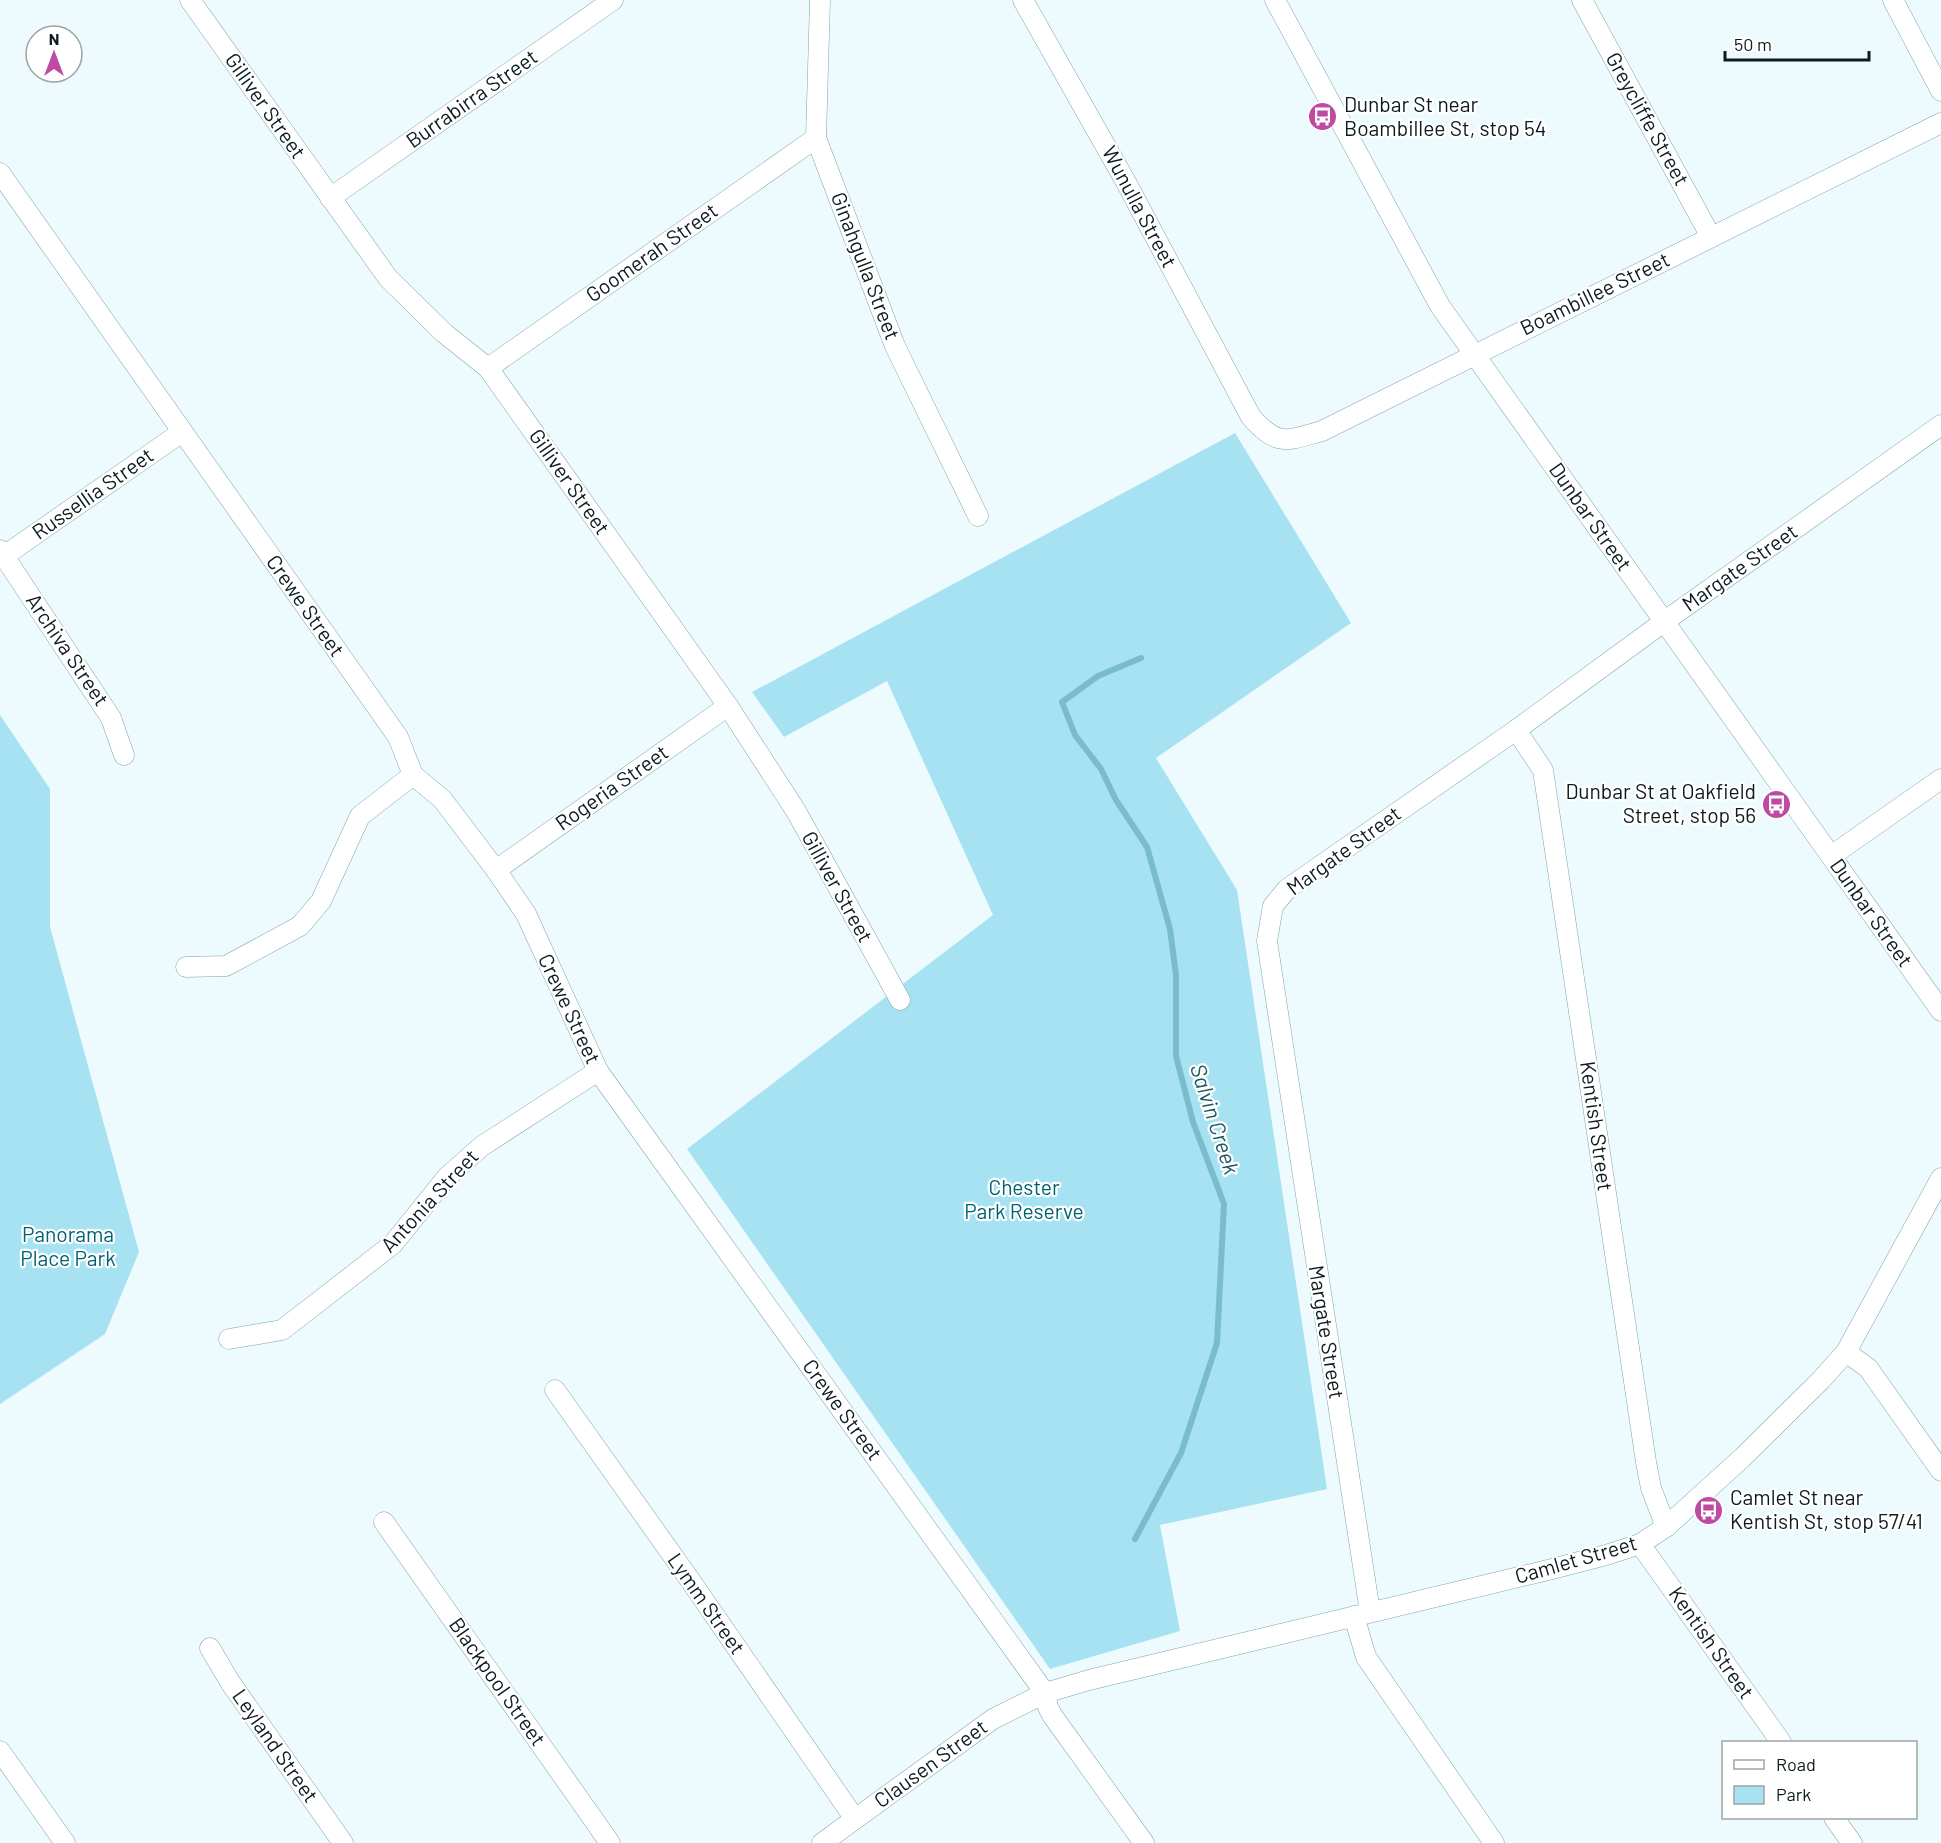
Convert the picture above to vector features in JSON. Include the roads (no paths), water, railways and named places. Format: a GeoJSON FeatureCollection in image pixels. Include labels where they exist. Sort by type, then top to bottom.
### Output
{"type":"FeatureCollection","features":[{"type":"Feature","properties":{"kind":"street","name":"Gilliver Street"},"geometry":{"type":"LineString","coordinates":[[190,0],[388,278],[444,333],[488,368],[728,706],[796,811],[900,1000]]}},
{"type":"Feature","properties":{"kind":"street","name":"Burrabirra Street"},"geometry":{"type":"LineString","coordinates":[[330,198],[614,0]]}},
{"type":"Feature","properties":{"kind":"street","name":"Ginahgulla Street"},"geometry":{"type":"LineString","coordinates":[[820,0],[816,138],[895,346],[978,516]]}},
{"type":"Feature","properties":{"kind":"street","name":"Wunulla Street"},"geometry":{"type":"LineString","coordinates":[[1023,0],[1127,184],[1251,417]]}},
{"type":"Feature","properties":{"kind":"street","name":"Dunbar Street"},"geometry":{"type":"LineString","coordinates":[[1275,0],[1440,306],[1941,1011]]}},
{"type":"Feature","properties":{"kind":"street","name":"Greycliffe Street"},"geometry":{"type":"LineString","coordinates":[[1582,0],[1711,237]]}},
{"type":"Feature","properties":{"kind":"street"},"geometry":{"type":"LineString","coordinates":[[1893,0],[1941,91]]}},
{"type":"Feature","properties":{"kind":"street","name":"Boambillee Street"},"geometry":{"type":"LineString","coordinates":[[1251,417],[1266,434],[1287,441],[1322,431],[1941,123]]}},
{"type":"Feature","properties":{"kind":"street","name":"Goomerah Street"},"geometry":{"type":"LineString","coordinates":[[488,368],[816,138]]}},
{"type":"Feature","properties":{"kind":"street","name":"Crewe Street"},"geometry":{"type":"LineString","coordinates":[[0,173],[398,737],[413,775],[442,799],[496,870],[526,914],[598,1071],[1045,1693],[1052,1715],[1144,1843]]}},
{"type":"Feature","properties":{"kind":"street","name":"Margate Street"},"geometry":{"type":"LineString","coordinates":[[1494,1843],[1366,1657],[1362,1614],[1266,941],[1273,906],[1287,889],[1516,730],[1941,425]]}},
{"type":"Feature","properties":{"kind":"street","name":"Russellia Street"},"geometry":{"type":"LineString","coordinates":[[2,553],[182,432]]}},
{"type":"Feature","properties":{"kind":"street","name":"Archiva Street"},"geometry":{"type":"LineString","coordinates":[[2,553],[111,718],[124,754]]}},
{"type":"Feature","properties":{"kind":"street","name":"Rogeria Street"},"geometry":{"type":"LineString","coordinates":[[496,870],[728,706]]}},
{"type":"Feature","properties":{"kind":"street","name":"Kentish Street"},"geometry":{"type":"LineString","coordinates":[[1516,730],[1543,770],[1646,1462],[1651,1488],[1666,1527]]}},
{"type":"Feature","properties":{"kind":"street"},"geometry":{"type":"LineString","coordinates":[[186,967],[226,966],[300,926],[321,901],[360,816],[413,775]]}},
{"type":"Feature","properties":{"kind":"street"},"geometry":{"type":"LineString","coordinates":[[1832,856],[1941,779]]}},
{"type":"Feature","properties":{"kind":"street","name":"Antonia Street"},"geometry":{"type":"LineString","coordinates":[[229,1338],[282,1330],[393,1244],[447,1177],[482,1146],[598,1071]]}},
{"type":"Feature","properties":{"kind":"street","name":"Camlet Street"},"geometry":{"type":"LineString","coordinates":[[1045,1693],[1089,1680],[1548,1570],[1640,1544],[1666,1527],[1742,1458],[1846,1352],[1941,1178]]}},
{"type":"Feature","properties":{"kind":"street"},"geometry":{"type":"LineString","coordinates":[[1846,1352],[1868,1368],[1941,1471]]}},
{"type":"Feature","properties":{"kind":"street","name":"Lymm Street"},"geometry":{"type":"LineString","coordinates":[[555,1390],[855,1819]]}},
{"type":"Feature","properties":{"kind":"street","name":"Blackpool Street"},"geometry":{"type":"LineString","coordinates":[[384,1522],[610,1843]]}},
{"type":"Feature","properties":{"kind":"street","name":"Kentish Street"},"geometry":{"type":"LineString","coordinates":[[1640,1544],[1780,1741]]}},
{"type":"Feature","properties":{"kind":"street","name":"Leyland Street"},"geometry":{"type":"LineString","coordinates":[[210,1648],[230,1682],[344,1843]]}},
{"type":"Feature","properties":{"kind":"street","name":"Clausen Street"},"geometry":{"type":"LineString","coordinates":[[822,1843],[993,1719],[1045,1693]]}},
{"type":"Feature","properties":{"kind":"street"},"geometry":{"type":"LineString","coordinates":[[0,1751],[65,1843]]}},
{"type":"Feature","properties":{"kind":"street"},"geometry":{"type":"LineString","coordinates":[[1835,1819],[1852,1843]]}},
{"type":"Feature","properties":{"kind":"waterway","name":"Salvin Creek"},"geometry":{"type":"LineString","coordinates":[[1135,1539],[1181,1453],[1217,1343],[1224,1204],[1193,1122],[1176,1056],[1176,975],[1170,929],[1147,847],[1116,800],[1101,769],[1075,735],[1062,702],[1098,676],[1141,658]]}},
{"type":"Feature","properties":{"kind":"place","name":"Dunbar St near Boambillee St, stop 54"},"geometry":{"type":"Point","coordinates":[1323,117]}},
{"type":"Feature","properties":{"kind":"place","name":"Dunbar St at Oakfield Street, stop 56"},"geometry":{"type":"Point","coordinates":[1777,804]}},
{"type":"Feature","properties":{"kind":"place","name":"Camlet St near Kentish St, stop 57/41"},"geometry":{"type":"Point","coordinates":[1709,1510]}},
{"type":"Feature","properties":{"kind":"park label","name":"Chester Park Reserve"},"geometry":{"type":"Point","coordinates":[1024,1200]}},
{"type":"Feature","properties":{"kind":"park label","name":"Panorama Place Park"},"geometry":{"type":"Point","coordinates":[68,1247]}}]}
